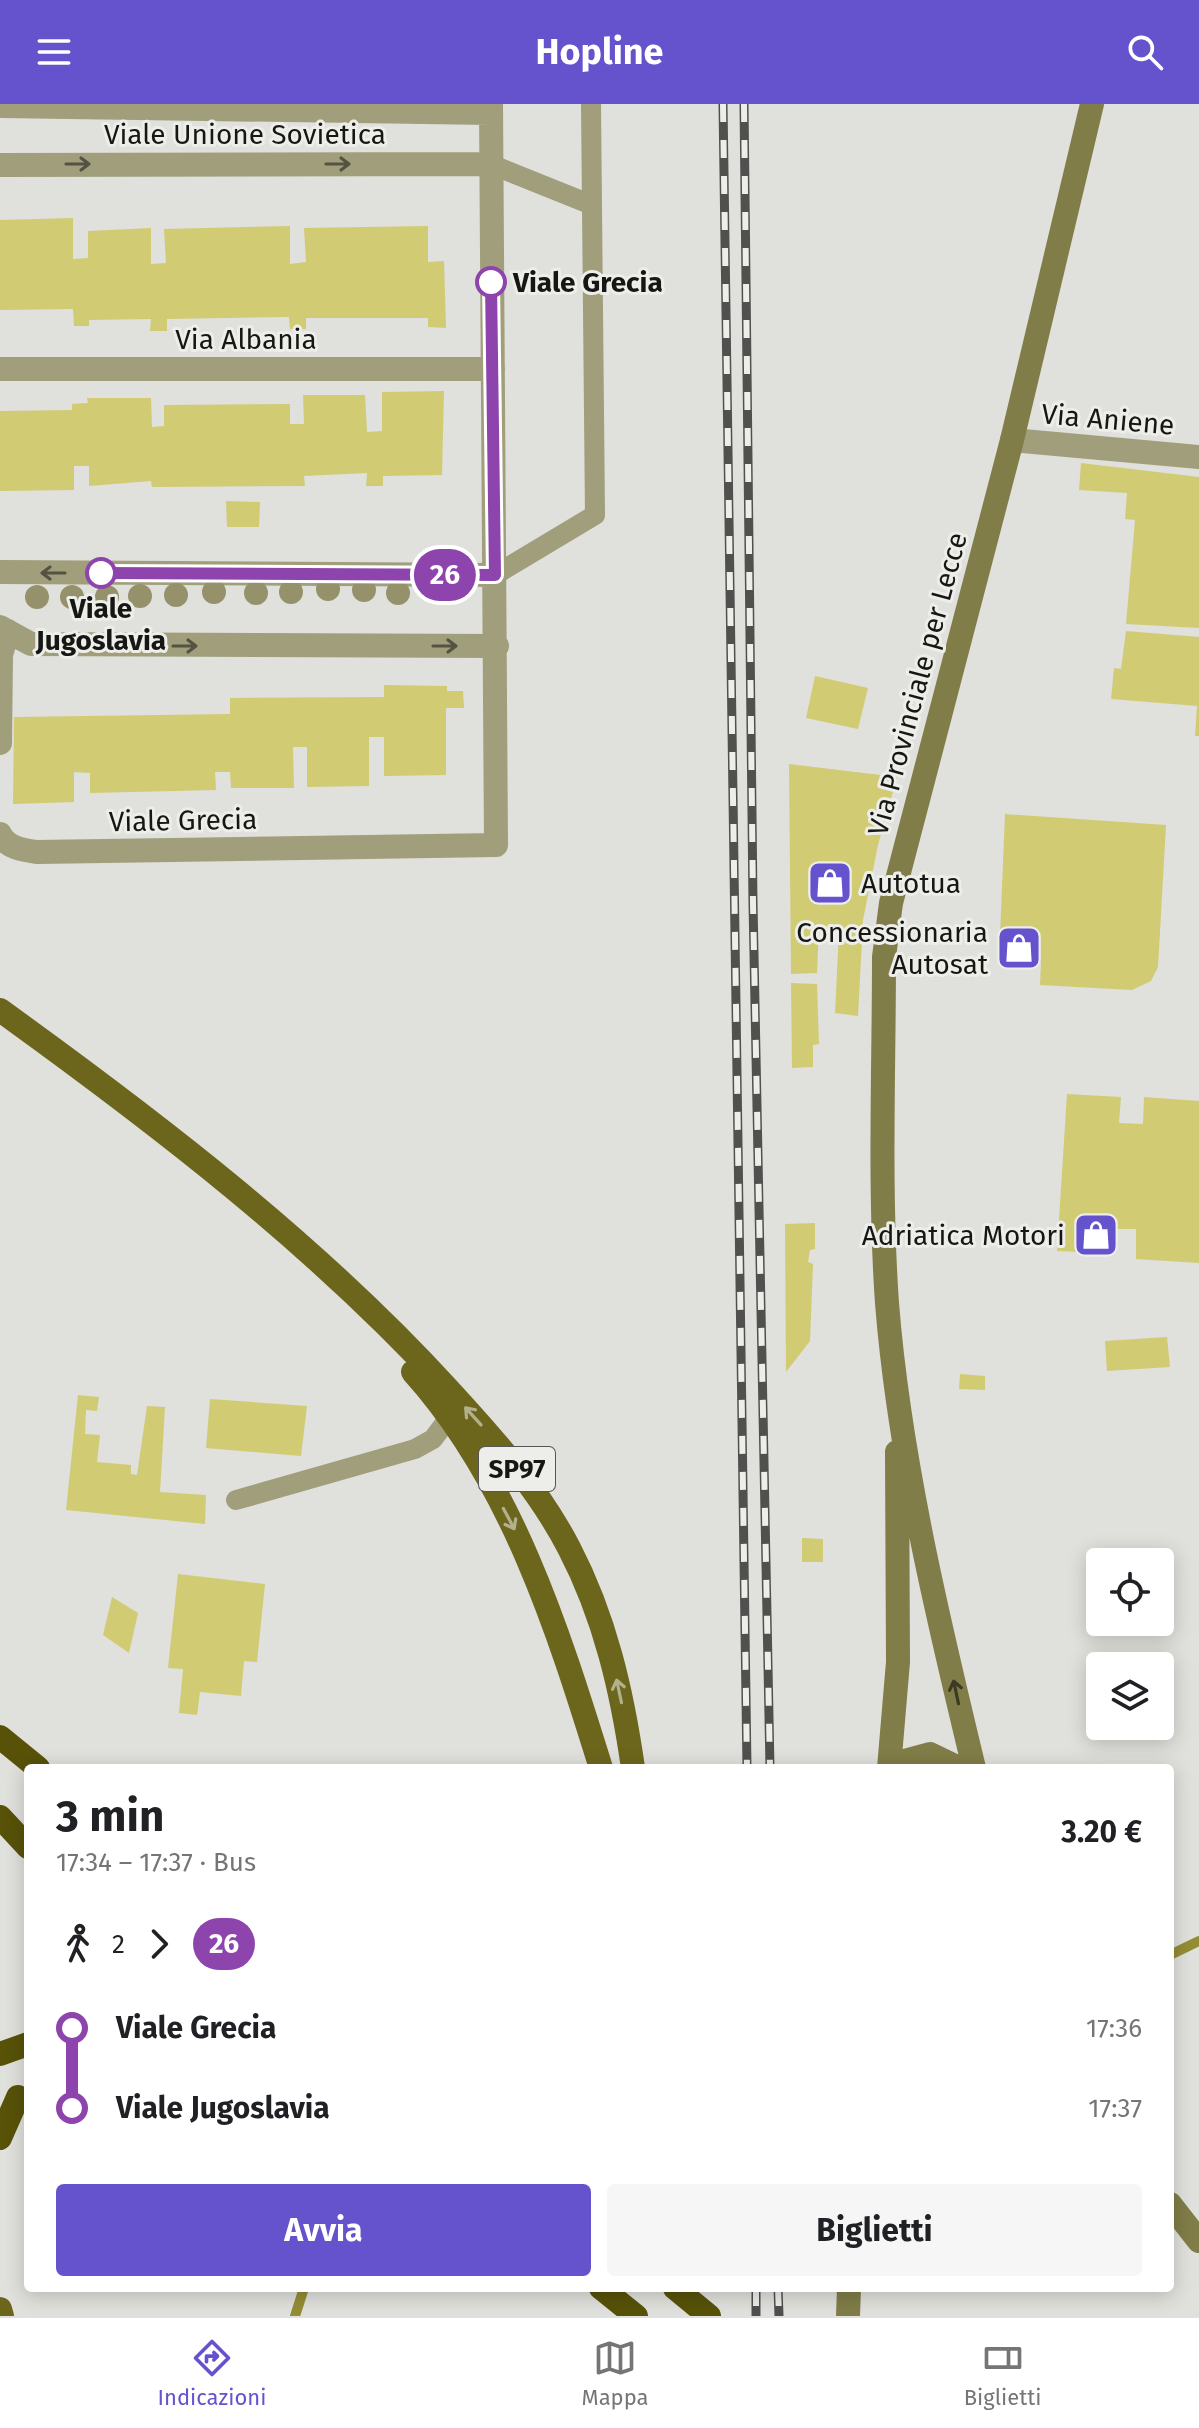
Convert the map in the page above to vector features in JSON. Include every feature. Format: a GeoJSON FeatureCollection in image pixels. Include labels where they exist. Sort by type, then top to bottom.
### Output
{"type":"FeatureCollection","features":[{"type":"Feature","properties":{"kind":"highway"},"geometry":{"type":"LineString","coordinates":[[0,1737],[33,1764]]}},
{"type":"Feature","properties":{"kind":"highway"},"geometry":{"type":"LineString","coordinates":[[0,1801],[24,1821]]}},
{"type":"Feature","properties":{"kind":"highway"},"geometry":{"type":"LineString","coordinates":[[0,1817],[24,1843]]}},
{"type":"Feature","properties":{"kind":"highway"},"geometry":{"type":"LineString","coordinates":[[0,2054],[24,2045]]}},
{"type":"Feature","properties":{"kind":"highway"},"geometry":{"type":"LineString","coordinates":[[0,2138],[15,2098]]}},
{"type":"Feature","properties":{"kind":"highway"},"geometry":{"type":"LineString","coordinates":[[606,2292],[636,2316]]}},
{"type":"Feature","properties":{"kind":"highway"},"geometry":{"type":"LineString","coordinates":[[680,2292],[709,2316]]}},
{"type":"Feature","properties":{"kind":"main road","name":"Via Provinciale per Lecce"},"geometry":{"type":"LineString","coordinates":[[896,1386],[887,1301],[885,1190],[884,957],[891,903],[1012,440],[1092,104]]}},
{"type":"Feature","properties":{"kind":"main road","name":"SP97"},"geometry":{"type":"LineString","coordinates":[[0,1010],[176,1141],[290,1237],[413,1350],[506,1453],[544,1506],[590,1593],[611,1651],[632,1764]]}},
{"type":"Feature","properties":{"kind":"main road","name":"SP97"},"geometry":{"type":"LineString","coordinates":[[290,1237],[421,1381],[514,1527],[562,1647],[600,1764]]}},
{"type":"Feature","properties":{"kind":"main road"},"geometry":{"type":"LineString","coordinates":[[889,1764],[898,1662],[896,1386]]}},
{"type":"Feature","properties":{"kind":"main road"},"geometry":{"type":"LineString","coordinates":[[896,1386],[935,1594],[973,1764]]}},
{"type":"Feature","properties":{"kind":"main road"},"geometry":{"type":"LineString","coordinates":[[901,1764],[930,1754],[951,1764]]}},
{"type":"Feature","properties":{"kind":"main road"},"geometry":{"type":"LineString","coordinates":[[1174,2209],[1199,2241]]}},
{"type":"Feature","properties":{"kind":"main road"},"geometry":{"type":"LineString","coordinates":[[701,2292],[701,2316]]}},
{"type":"Feature","properties":{"kind":"main road"},"geometry":{"type":"LineString","coordinates":[[848,2316],[849,2292]]}},
{"type":"Feature","properties":{"kind":"main road"},"geometry":{"type":"LineString","coordinates":[[0,2309],[2,2316]]}},
{"type":"Feature","properties":{"kind":"street","name":"Viale Unione Sovietica"},"geometry":{"type":"LineString","coordinates":[[0,106],[491,108]]}},
{"type":"Feature","properties":{"kind":"street","name":"Viale Grecia"},"geometry":{"type":"LineString","coordinates":[[0,834],[3,841],[20,850],[37,852],[496,845],[491,108]]}},
{"type":"Feature","properties":{"kind":"street","name":"Viale Unione Sovietica"},"geometry":{"type":"LineString","coordinates":[[0,165],[490,164]]}},
{"type":"Feature","properties":{"kind":"street","name":"Via Albania"},"geometry":{"type":"LineString","coordinates":[[0,369],[493,369]]}},
{"type":"Feature","properties":{"kind":"street","name":"Via Aniene"},"geometry":{"type":"LineString","coordinates":[[1012,440],[1199,457]]}},
{"type":"Feature","properties":{"kind":"street"},"geometry":{"type":"LineString","coordinates":[[0,572],[495,575]]}},
{"type":"Feature","properties":{"kind":"street"},"geometry":{"type":"LineString","coordinates":[[0,743],[4,629],[31,644],[497,646]]}},
{"type":"Feature","properties":{"kind":"lane"},"geometry":{"type":"LineString","coordinates":[[495,575],[595,515],[591,104]]}},
{"type":"Feature","properties":{"kind":"lane"},"geometry":{"type":"LineString","coordinates":[[490,164],[592,205]]}},
{"type":"Feature","properties":{"kind":"lane"},"geometry":{"type":"LineString","coordinates":[[236,1500],[415,1449],[433,1439],[448,1419]]}},
{"type":"Feature","properties":{"kind":"building"},"geometry":{"type":"Polygon","coordinates":[[[73,218],[73,259],[88,258],[88,231],[151,228],[151,264],[166,263],[164,229],[290,226],[290,264],[306,262],[304,228],[428,226],[428,262],[444,261],[446,328],[428,327],[428,318],[306,318],[306,329],[290,329],[289,317],[167,319],[167,331],[150,331],[151,319],[89,320],[89,326],[74,326],[73,309],[0,310],[0,220],[73,218]]]}},
{"type":"Feature","properties":{"kind":"building"},"geometry":{"type":"Polygon","coordinates":[[[444,391],[442,475],[383,476],[383,486],[366,486],[367,473],[304,476],[305,486],[152,487],[151,481],[89,486],[89,466],[74,466],[74,490],[0,491],[0,411],[72,410],[72,404],[88,403],[87,398],[151,398],[152,427],[164,426],[164,405],[290,404],[290,424],[304,424],[303,395],[365,395],[367,432],[382,431],[382,392],[444,391]]]}},
{"type":"Feature","properties":{"kind":"building"},"geometry":{"type":"Polygon","coordinates":[[[1081,463],[1199,477],[1199,628],[1126,624],[1135,520],[1125,519],[1127,493],[1079,490],[1081,463]]]}},
{"type":"Feature","properties":{"kind":"building"},"geometry":{"type":"Polygon","coordinates":[[[226,501],[260,502],[259,527],[227,527],[226,501]]]}},
{"type":"Feature","properties":{"kind":"building"},"geometry":{"type":"Polygon","coordinates":[[[1126,631],[1199,637],[1199,736],[1195,736],[1197,706],[1111,699],[1114,668],[1121,669],[1126,631]]]}},
{"type":"Feature","properties":{"kind":"building"},"geometry":{"type":"Polygon","coordinates":[[[815,676],[868,688],[858,729],[806,718],[815,676]]]}},
{"type":"Feature","properties":{"kind":"building"},"geometry":{"type":"Polygon","coordinates":[[[384,685],[447,686],[447,691],[463,691],[464,708],[446,708],[446,775],[384,776],[384,737],[369,737],[369,786],[307,787],[307,747],[293,747],[294,788],[231,788],[230,772],[215,772],[216,790],[90,793],[90,773],[74,772],[74,802],[13,804],[14,717],[230,714],[230,698],[384,697],[384,685]]]}},
{"type":"Feature","properties":{"kind":"building","name":"Autotua"},"geometry":{"type":"Polygon","coordinates":[[[789,764],[897,777],[878,845],[863,920],[858,1016],[835,1013],[839,931],[819,927],[817,973],[791,974],[789,764]]]}},
{"type":"Feature","properties":{"kind":"building"},"geometry":{"type":"Polygon","coordinates":[[[1005,814],[1166,825],[1158,967],[1151,981],[1132,990],[1040,985],[1041,962],[999,960],[1005,814]]]}},
{"type":"Feature","properties":{"kind":"building"},"geometry":{"type":"Polygon","coordinates":[[[791,983],[817,984],[819,1044],[813,1045],[813,1067],[792,1068],[791,983]]]}},
{"type":"Feature","properties":{"kind":"building"},"geometry":{"type":"Polygon","coordinates":[[[1067,1094],[1121,1097],[1119,1123],[1143,1124],[1144,1097],[1199,1101],[1199,1263],[1136,1259],[1136,1229],[1112,1229],[1111,1253],[1057,1251],[1067,1094]]]}},
{"type":"Feature","properties":{"kind":"building"},"geometry":{"type":"Polygon","coordinates":[[[815,1223],[815,1249],[810,1250],[808,1262],[813,1264],[810,1341],[786,1372],[785,1224],[815,1223]]]}},
{"type":"Feature","properties":{"kind":"building"},"geometry":{"type":"Polygon","coordinates":[[[1167,1337],[1170,1367],[1107,1371],[1105,1341],[1167,1337]]]}},
{"type":"Feature","properties":{"kind":"building"},"geometry":{"type":"Polygon","coordinates":[[[960,1374],[985,1376],[985,1390],[959,1389],[960,1374]]]}},
{"type":"Feature","properties":{"kind":"building"},"geometry":{"type":"Polygon","coordinates":[[[78,1395],[99,1397],[97,1411],[86,1410],[85,1434],[100,1435],[97,1462],[131,1465],[131,1474],[137,1475],[147,1406],[165,1407],[160,1492],[206,1495],[205,1524],[66,1510],[78,1395]]]}},
{"type":"Feature","properties":{"kind":"building"},"geometry":{"type":"Polygon","coordinates":[[[210,1399],[307,1406],[301,1456],[206,1448],[210,1399]]]}},
{"type":"Feature","properties":{"kind":"building"},"geometry":{"type":"Polygon","coordinates":[[[802,1538],[823,1539],[823,1562],[802,1562],[802,1538]]]}},
{"type":"Feature","properties":{"kind":"building"},"geometry":{"type":"Polygon","coordinates":[[[178,1574],[265,1584],[257,1662],[244,1661],[241,1696],[200,1692],[197,1715],[179,1713],[183,1669],[168,1668],[178,1574]]]}},
{"type":"Feature","properties":{"kind":"building"},"geometry":{"type":"Polygon","coordinates":[[[112,1597],[138,1613],[129,1653],[103,1635],[112,1597]]]}},
{"type":"Feature","properties":{"kind":"waterway"},"geometry":{"type":"LineString","coordinates":[[1174,1953],[1199,1941]]}},
{"type":"Feature","properties":{"kind":"waterway"},"geometry":{"type":"LineString","coordinates":[[295,2316],[303,2292]]}},
{"type":"Feature","properties":{"kind":"railway"},"geometry":{"type":"LineString","coordinates":[[723,104],[747,1764]]}},
{"type":"Feature","properties":{"kind":"railway"},"geometry":{"type":"LineString","coordinates":[[744,104],[753,903],[770,1764]]}},
{"type":"Feature","properties":{"kind":"railway"},"geometry":{"type":"LineString","coordinates":[[756,2292],[756,2316]]}},
{"type":"Feature","properties":{"kind":"railway"},"geometry":{"type":"LineString","coordinates":[[778,2292],[779,2316]]}},
{"type":"Feature","properties":{"kind":"bus line","name":"26"},"geometry":{"type":"LineString","coordinates":[[101,573],[495,575],[491,282]]}},
{"type":"Feature","properties":{"kind":"place","name":"Viale Grecia"},"geometry":{"type":"Point","coordinates":[491,282]}},
{"type":"Feature","properties":{"kind":"place","name":"Viale Jugoslavia"},"geometry":{"type":"Point","coordinates":[101,573]}},
{"type":"Feature","properties":{"kind":"place","name":"Autotua"},"geometry":{"type":"Point","coordinates":[830,883]}},
{"type":"Feature","properties":{"kind":"place","name":"Concessionaria Autosat"},"geometry":{"type":"Point","coordinates":[1019,948]}},
{"type":"Feature","properties":{"kind":"place","name":"Adriatica Motori"},"geometry":{"type":"Point","coordinates":[1096,1235]}}]}
